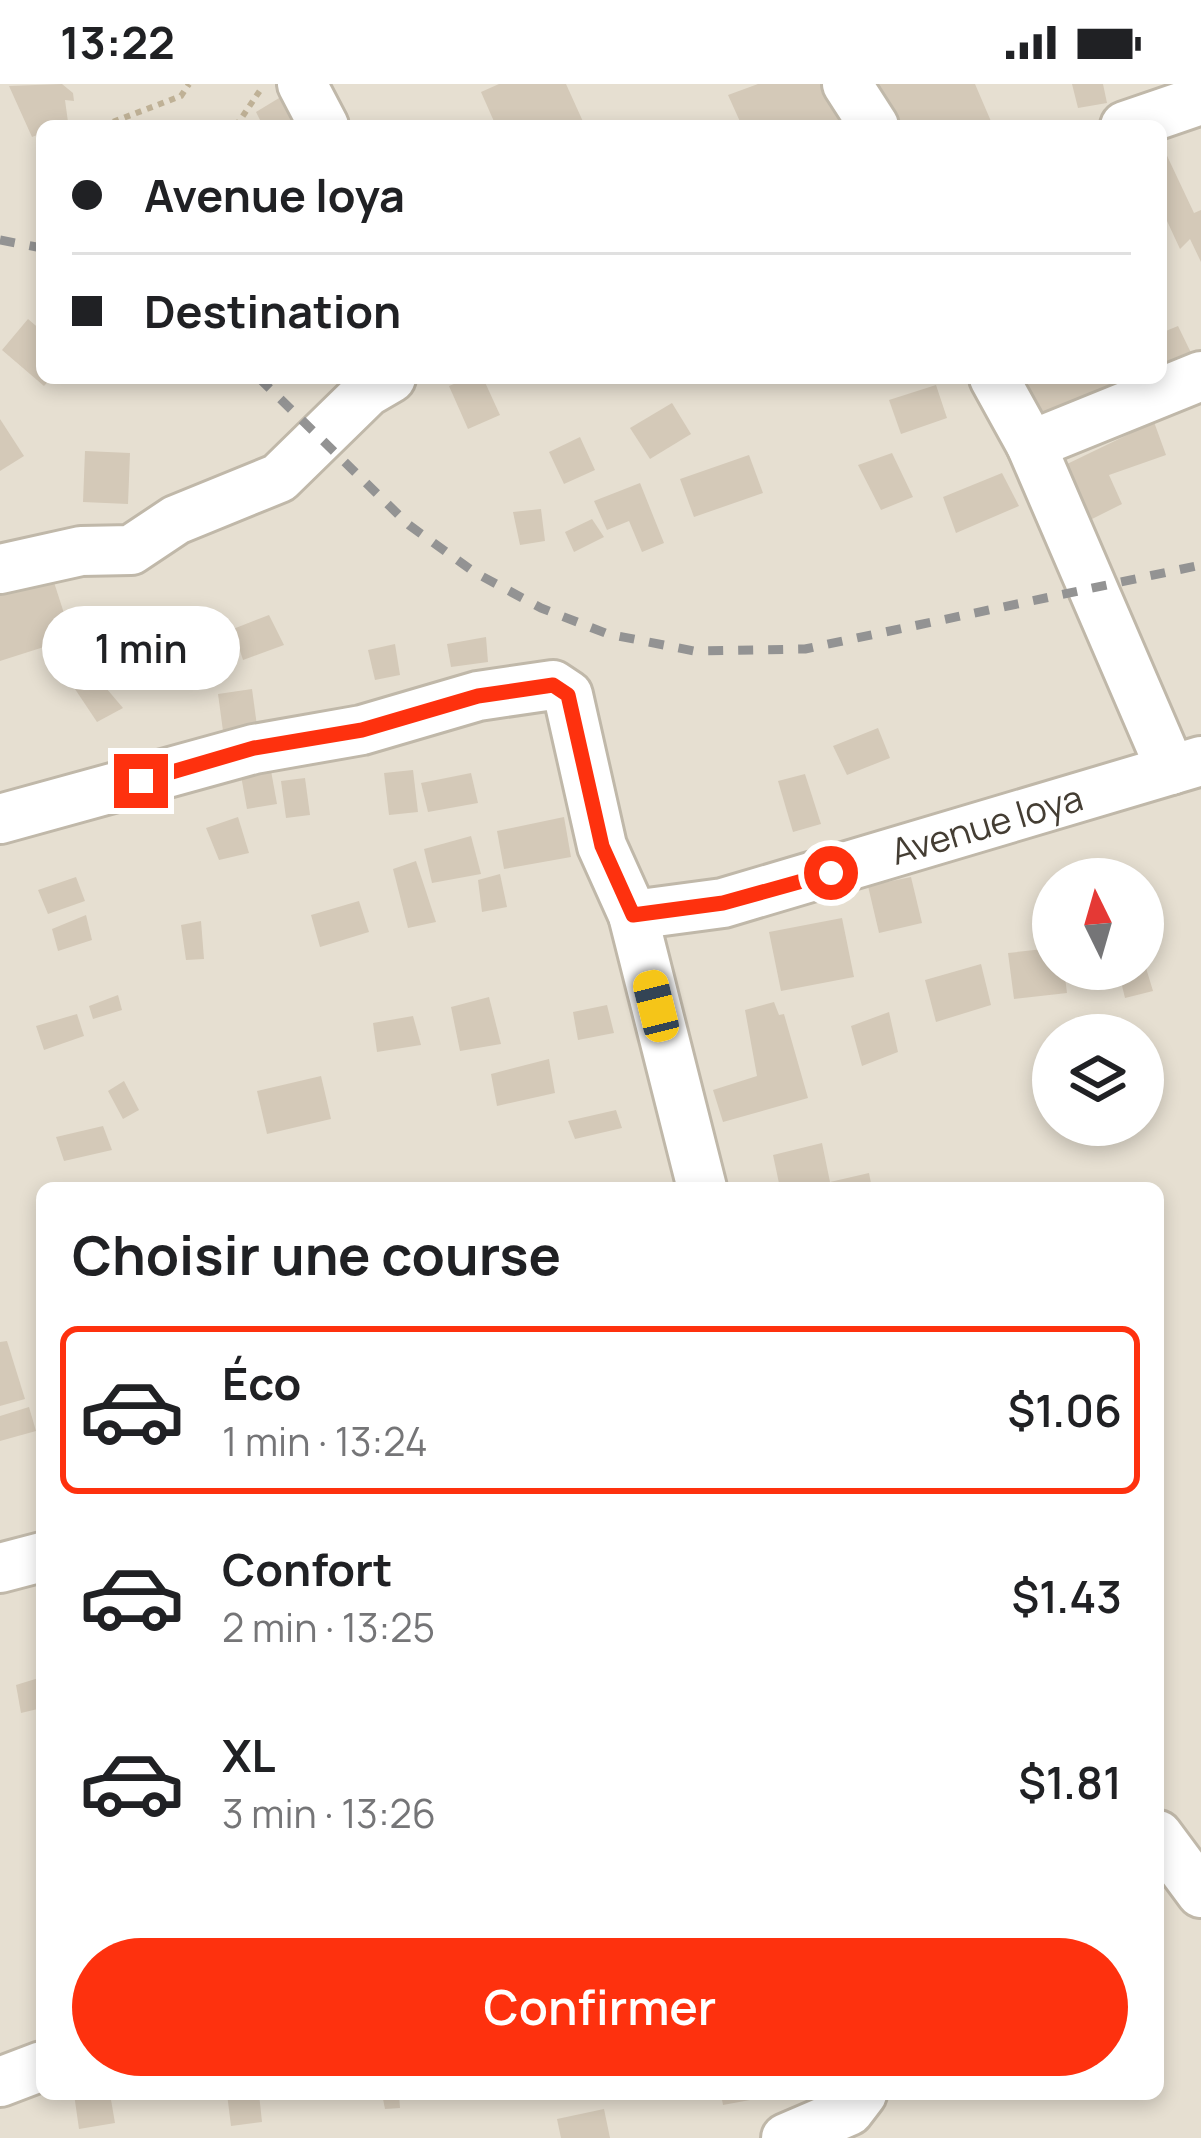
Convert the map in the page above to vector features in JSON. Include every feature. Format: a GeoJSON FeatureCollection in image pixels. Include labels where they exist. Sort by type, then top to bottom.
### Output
{"type":"FeatureCollection","features":[{"type":"Feature","properties":{"kind":"street"},"geometry":{"type":"LineString","coordinates":[[302,84],[321,120]]}},
{"type":"Feature","properties":{"kind":"street"},"geometry":{"type":"LineString","coordinates":[[848,84],[870,120]]}},
{"type":"Feature","properties":{"kind":"street"},"geometry":{"type":"LineString","coordinates":[[1143,120],[1201,100]]}},
{"type":"Feature","properties":{"kind":"street"},"geometry":{"type":"LineString","coordinates":[[1031,445],[1201,376]]}},
{"type":"Feature","properties":{"kind":"street"},"geometry":{"type":"LineString","coordinates":[[0,569],[81,551],[131,550],[176,520],[279,478],[381,384]]}},
{"type":"Feature","properties":{"kind":"street"},"geometry":{"type":"LineString","coordinates":[[997,384],[1186,765]]}},
{"type":"Feature","properties":{"kind":"street"},"geometry":{"type":"LineString","coordinates":[[0,819],[254,748],[362,730],[478,696],[553,685],[568,695],[602,846],[633,915],[700,1182]]}},
{"type":"Feature","properties":{"kind":"street","name":"Avenue loya"},"geometry":{"type":"LineString","coordinates":[[633,915],[723,903],[1186,765]]}},
{"type":"Feature","properties":{"kind":"street"},"geometry":{"type":"LineString","coordinates":[[0,1568],[36,1559]]}},
{"type":"Feature","properties":{"kind":"street"},"geometry":{"type":"LineString","coordinates":[[1164,1843],[1201,1893]]}},
{"type":"Feature","properties":{"kind":"street"},"geometry":{"type":"LineString","coordinates":[[0,2082],[36,2068]]}},
{"type":"Feature","properties":{"kind":"street"},"geometry":{"type":"LineString","coordinates":[[786,2138],[849,2111],[857,2100]]}},
{"type":"Feature","properties":{"kind":"path"},"geometry":{"type":"LineString","coordinates":[[118,120],[181,96],[189,84]]}},
{"type":"Feature","properties":{"kind":"path"},"geometry":{"type":"LineString","coordinates":[[240,120],[265,84]]}},
{"type":"Feature","properties":{"kind":"shaded area"},"geometry":{"type":"Polygon","coordinates":[[[0,84],[1201,84],[1201,2138],[0,2138],[0,84]]]}},
{"type":"Feature","properties":{"kind":"building"},"geometry":{"type":"Polygon","coordinates":[[[62,84],[73,93],[74,101],[65,100],[68,120],[36,120],[32,137],[9,86],[62,84]]]}},
{"type":"Feature","properties":{"kind":"building"},"geometry":{"type":"Polygon","coordinates":[[[499,84],[566,84],[582,120],[493,120],[481,92],[499,84]]]}},
{"type":"Feature","properties":{"kind":"building"},"geometry":{"type":"Polygon","coordinates":[[[758,84],[833,84],[856,120],[739,120],[728,95],[758,84]]]}},
{"type":"Feature","properties":{"kind":"building"},"geometry":{"type":"Polygon","coordinates":[[[875,84],[975,84],[990,120],[891,120],[875,84]]]}},
{"type":"Feature","properties":{"kind":"building"},"geometry":{"type":"Polygon","coordinates":[[[1072,84],[1103,84],[1107,103],[1078,108],[1072,84]]]}},
{"type":"Feature","properties":{"kind":"building"},"geometry":{"type":"Polygon","coordinates":[[[289,92],[304,120],[260,120],[256,112],[289,92]]]}},
{"type":"Feature","properties":{"kind":"building"},"geometry":{"type":"Polygon","coordinates":[[[1167,156],[1194,213],[1201,210],[1201,262],[1190,239],[1180,249],[1167,221],[1167,156]]]}},
{"type":"Feature","properties":{"kind":"building"},"geometry":{"type":"Polygon","coordinates":[[[28,319],[36,326],[36,379],[2,350],[28,319]]]}},
{"type":"Feature","properties":{"kind":"building"},"geometry":{"type":"Polygon","coordinates":[[[1178,326],[1195,361],[1167,375],[1167,331],[1178,326]]]}},
{"type":"Feature","properties":{"kind":"building"},"geometry":{"type":"Polygon","coordinates":[[[486,384],[500,415],[468,429],[449,386],[486,384]]]}},
{"type":"Feature","properties":{"kind":"building"},"geometry":{"type":"Polygon","coordinates":[[[1028,384],[1115,384],[1044,425],[1028,384]]]}},
{"type":"Feature","properties":{"kind":"building"},"geometry":{"type":"Polygon","coordinates":[[[936,385],[947,418],[901,434],[889,400],[936,385]]]}},
{"type":"Feature","properties":{"kind":"building"},"geometry":{"type":"Polygon","coordinates":[[[672,403],[691,434],[650,459],[630,428],[672,403]]]}},
{"type":"Feature","properties":{"kind":"building"},"geometry":{"type":"Polygon","coordinates":[[[0,419],[24,456],[0,471],[0,419]]]}},
{"type":"Feature","properties":{"kind":"building"},"geometry":{"type":"Polygon","coordinates":[[[1154,422],[1166,455],[1109,475],[1122,504],[1088,521],[1065,465],[1154,422]]]}},
{"type":"Feature","properties":{"kind":"building"},"geometry":{"type":"Polygon","coordinates":[[[580,437],[595,470],[564,484],[549,452],[580,437]]]}},
{"type":"Feature","properties":{"kind":"building"},"geometry":{"type":"Polygon","coordinates":[[[85,451],[130,453],[128,504],[83,502],[85,451]]]}},
{"type":"Feature","properties":{"kind":"building"},"geometry":{"type":"Polygon","coordinates":[[[892,453],[913,497],[881,510],[858,465],[892,453]]]}},
{"type":"Feature","properties":{"kind":"building"},"geometry":{"type":"Polygon","coordinates":[[[749,455],[763,493],[694,517],[680,479],[749,455]]]}},
{"type":"Feature","properties":{"kind":"building"},"geometry":{"type":"Polygon","coordinates":[[[1002,473],[1019,506],[956,533],[943,497],[1002,473]]]}},
{"type":"Feature","properties":{"kind":"building"},"geometry":{"type":"Polygon","coordinates":[[[640,483],[664,543],[642,552],[629,521],[607,530],[594,501],[640,483]]]}},
{"type":"Feature","properties":{"kind":"building"},"geometry":{"type":"Polygon","coordinates":[[[541,509],[545,541],[520,545],[513,512],[541,509]]]}},
{"type":"Feature","properties":{"kind":"building"},"geometry":{"type":"Polygon","coordinates":[[[592,519],[604,537],[574,552],[565,532],[592,519]]]}},
{"type":"Feature","properties":{"kind":"building"},"geometry":{"type":"Polygon","coordinates":[[[51,573],[72,638],[0,661],[0,589],[51,573]]]}},
{"type":"Feature","properties":{"kind":"building"},"geometry":{"type":"Polygon","coordinates":[[[269,615],[284,645],[243,660],[233,629],[269,615]]]}},
{"type":"Feature","properties":{"kind":"building"},"geometry":{"type":"Polygon","coordinates":[[[486,637],[488,662],[451,667],[447,644],[486,637]]]}},
{"type":"Feature","properties":{"kind":"building"},"geometry":{"type":"Polygon","coordinates":[[[395,644],[400,675],[375,680],[368,650],[395,644]]]}},
{"type":"Feature","properties":{"kind":"building"},"geometry":{"type":"Polygon","coordinates":[[[95,675],[123,708],[97,722],[75,689],[95,675]]]}},
{"type":"Feature","properties":{"kind":"building"},"geometry":{"type":"Polygon","coordinates":[[[252,689],[257,726],[223,731],[218,694],[252,689]]]}},
{"type":"Feature","properties":{"kind":"building"},"geometry":{"type":"Polygon","coordinates":[[[878,728],[890,758],[847,775],[833,746],[878,728]]]}},
{"type":"Feature","properties":{"kind":"building"},"geometry":{"type":"Polygon","coordinates":[[[268,754],[277,804],[247,809],[238,759],[268,754]]]}},
{"type":"Feature","properties":{"kind":"building"},"geometry":{"type":"Polygon","coordinates":[[[413,770],[418,812],[389,815],[384,773],[413,770]]]}},
{"type":"Feature","properties":{"kind":"building"},"geometry":{"type":"Polygon","coordinates":[[[471,773],[478,803],[428,812],[421,783],[471,773]]]}},
{"type":"Feature","properties":{"kind":"building"},"geometry":{"type":"Polygon","coordinates":[[[805,774],[821,824],[793,832],[778,781],[805,774]]]}},
{"type":"Feature","properties":{"kind":"building"},"geometry":{"type":"Polygon","coordinates":[[[305,778],[310,815],[286,818],[281,781],[305,778]]]}},
{"type":"Feature","properties":{"kind":"building"},"geometry":{"type":"Polygon","coordinates":[[[238,817],[249,853],[219,860],[206,828],[238,817]]]}},
{"type":"Feature","properties":{"kind":"building"},"geometry":{"type":"Polygon","coordinates":[[[564,817],[571,857],[504,869],[497,831],[564,817]]]}},
{"type":"Feature","properties":{"kind":"building"},"geometry":{"type":"Polygon","coordinates":[[[471,836],[481,874],[432,883],[424,849],[471,836]]]}},
{"type":"Feature","properties":{"kind":"building"},"geometry":{"type":"Polygon","coordinates":[[[416,861],[436,922],[408,928],[393,869],[416,861]]]}},
{"type":"Feature","properties":{"kind":"building"},"geometry":{"type":"Polygon","coordinates":[[[500,874],[507,907],[482,912],[478,880],[500,874]]]}},
{"type":"Feature","properties":{"kind":"building"},"geometry":{"type":"Polygon","coordinates":[[[76,877],[85,901],[48,914],[38,890],[76,877]]]}},
{"type":"Feature","properties":{"kind":"building"},"geometry":{"type":"Polygon","coordinates":[[[911,877],[922,923],[879,933],[868,886],[911,877]]]}},
{"type":"Feature","properties":{"kind":"building"},"geometry":{"type":"Polygon","coordinates":[[[359,901],[369,932],[320,947],[311,915],[359,901]]]}},
{"type":"Feature","properties":{"kind":"building"},"geometry":{"type":"Polygon","coordinates":[[[86,915],[92,940],[58,951],[52,929],[86,915]]]}},
{"type":"Feature","properties":{"kind":"building"},"geometry":{"type":"Polygon","coordinates":[[[842,918],[854,977],[781,991],[769,932],[842,918]]]}},
{"type":"Feature","properties":{"kind":"building"},"geometry":{"type":"Polygon","coordinates":[[[201,921],[204,959],[186,960],[181,925],[201,921]]]}},
{"type":"Feature","properties":{"kind":"building"},"geometry":{"type":"Polygon","coordinates":[[[1032,950],[1032,990],[1067,993],[1014,999],[1008,953],[1032,950]]]}},
{"type":"Feature","properties":{"kind":"building"},"geometry":{"type":"Polygon","coordinates":[[[981,964],[991,1005],[936,1022],[925,980],[981,964]]]}},
{"type":"Feature","properties":{"kind":"building"},"geometry":{"type":"Polygon","coordinates":[[[1123,990],[1153,991],[1125,998],[1123,990]]]}},
{"type":"Feature","properties":{"kind":"building"},"geometry":{"type":"Polygon","coordinates":[[[118,995],[122,1010],[93,1019],[89,1006],[118,995]]]}},
{"type":"Feature","properties":{"kind":"building"},"geometry":{"type":"Polygon","coordinates":[[[489,997],[501,1044],[460,1051],[451,1007],[489,997]]]}},
{"type":"Feature","properties":{"kind":"building"},"geometry":{"type":"Polygon","coordinates":[[[774,1002],[779,1015],[784,1014],[808,1098],[723,1122],[713,1090],[757,1076],[745,1010],[774,1002]]]}},
{"type":"Feature","properties":{"kind":"building"},"geometry":{"type":"Polygon","coordinates":[[[607,1005],[614,1033],[578,1040],[573,1012],[607,1005]]]}},
{"type":"Feature","properties":{"kind":"building"},"geometry":{"type":"Polygon","coordinates":[[[889,1012],[898,1052],[862,1066],[851,1026],[889,1012]]]}},
{"type":"Feature","properties":{"kind":"building"},"geometry":{"type":"Polygon","coordinates":[[[77,1014],[84,1036],[44,1050],[36,1026],[77,1014]]]}},
{"type":"Feature","properties":{"kind":"building"},"geometry":{"type":"Polygon","coordinates":[[[413,1016],[421,1045],[377,1052],[373,1023],[413,1016]]]}},
{"type":"Feature","properties":{"kind":"building"},"geometry":{"type":"Polygon","coordinates":[[[549,1059],[555,1093],[497,1106],[491,1074],[549,1059]]]}},
{"type":"Feature","properties":{"kind":"building"},"geometry":{"type":"Polygon","coordinates":[[[321,1076],[331,1119],[267,1134],[257,1091],[321,1076]]]}},
{"type":"Feature","properties":{"kind":"building"},"geometry":{"type":"Polygon","coordinates":[[[124,1081],[139,1110],[123,1119],[108,1091],[124,1081]]]}},
{"type":"Feature","properties":{"kind":"building"},"geometry":{"type":"Polygon","coordinates":[[[616,1110],[622,1128],[575,1139],[568,1121],[616,1110]]]}},
{"type":"Feature","properties":{"kind":"building"},"geometry":{"type":"Polygon","coordinates":[[[103,1126],[112,1150],[64,1161],[56,1137],[103,1126]]]}},
{"type":"Feature","properties":{"kind":"building"},"geometry":{"type":"Polygon","coordinates":[[[822,1143],[830,1182],[779,1182],[773,1155],[822,1143]]]}},
{"type":"Feature","properties":{"kind":"building"},"geometry":{"type":"Polygon","coordinates":[[[869,1173],[871,1182],[830,1182],[869,1173]]]}},
{"type":"Feature","properties":{"kind":"building"},"geometry":{"type":"Polygon","coordinates":[[[7,1341],[25,1399],[0,1406],[0,1342],[7,1341]]]}},
{"type":"Feature","properties":{"kind":"building"},"geometry":{"type":"Polygon","coordinates":[[[29,1407],[36,1431],[0,1441],[0,1416],[29,1407]]]}},
{"type":"Feature","properties":{"kind":"building"},"geometry":{"type":"Polygon","coordinates":[[[36,1679],[36,1709],[21,1713],[16,1685],[36,1679]]]}},
{"type":"Feature","properties":{"kind":"building"},"geometry":{"type":"Polygon","coordinates":[[[75,2100],[111,2100],[115,2123],[79,2129],[75,2100]]]}},
{"type":"Feature","properties":{"kind":"building"},"geometry":{"type":"Polygon","coordinates":[[[228,2100],[260,2100],[262,2122],[231,2126],[228,2100]]]}},
{"type":"Feature","properties":{"kind":"building"},"geometry":{"type":"Polygon","coordinates":[[[383,2100],[399,2100],[400,2108],[385,2109],[383,2100]]]}},
{"type":"Feature","properties":{"kind":"building"},"geometry":{"type":"Polygon","coordinates":[[[604,2109],[610,2138],[561,2138],[557,2119],[604,2109]]]}},
{"type":"Feature","properties":{"kind":"railway"},"geometry":{"type":"LineString","coordinates":[[0,240],[36,247]]}},
{"type":"Feature","properties":{"kind":"railway"},"geometry":{"type":"LineString","coordinates":[[265,384],[409,525],[474,572],[541,608],[608,634],[694,651],[805,649],[1201,565]]}},
{"type":"Feature","properties":{"kind":"route"},"geometry":{"type":"LineString","coordinates":[[141,781],[254,748],[362,730],[478,696],[553,685],[568,695],[602,846],[633,915],[723,903],[831,873]]}}]}
